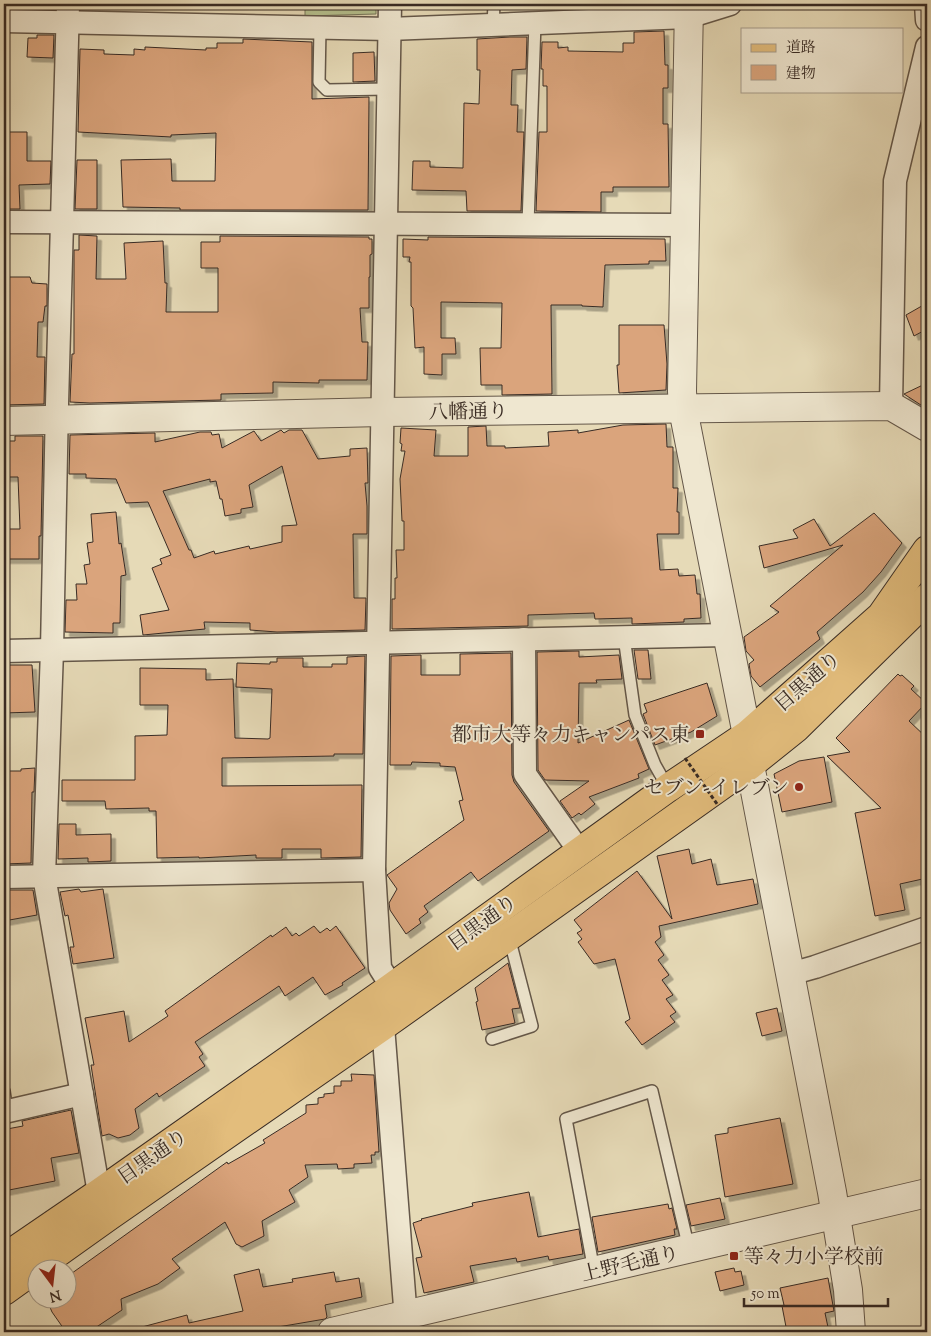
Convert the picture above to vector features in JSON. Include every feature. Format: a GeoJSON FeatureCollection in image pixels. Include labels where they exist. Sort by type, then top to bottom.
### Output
{"type":"FeatureCollection","features":[{"type":"Feature","properties":{"kind":"main road","name":"目黒通り"},"geometry":{"type":"LineString","coordinates":[[4,1258],[99,1194],[392,987],[668,788],[747,735],[881,616],[927,550]]}},
{"type":"Feature","properties":{"kind":"main road","name":"目黒通り"},"geometry":{"type":"LineString","coordinates":[[4,1291],[383,1026],[750,765],[796,728],[926,602]]}},
{"type":"Feature","properties":{"kind":"street"},"geometry":{"type":"LineString","coordinates":[[390,4],[374,870],[380,968],[392,987]]}},
{"type":"Feature","properties":{"kind":"street"},"geometry":{"type":"LineString","coordinates":[[4,21],[68,13],[320,28],[390,29],[494,14],[535,24],[688,10],[730,4]]}},
{"type":"Feature","properties":{"kind":"street"},"geometry":{"type":"LineString","coordinates":[[926,4],[927,20]]}},
{"type":"Feature","properties":{"kind":"street"},"geometry":{"type":"LineString","coordinates":[[688,10],[683,408],[747,735],[750,765],[836,1214],[848,1290],[851,1332]]}},
{"type":"Feature","properties":{"kind":"street"},"geometry":{"type":"LineString","coordinates":[[68,13],[61,222],[52,650],[44,876],[99,1194]]}},
{"type":"Feature","properties":{"kind":"street"},"geometry":{"type":"LineString","coordinates":[[927,47],[896,181],[891,406],[927,427]]}},
{"type":"Feature","properties":{"kind":"street"},"geometry":{"type":"LineString","coordinates":[[4,222],[686,225]]}},
{"type":"Feature","properties":{"kind":"street","name":"八幡通り"},"geometry":{"type":"LineString","coordinates":[[4,421],[382,412],[891,406]]}},
{"type":"Feature","properties":{"kind":"street"},"geometry":{"type":"LineString","coordinates":[[4,652],[726,635]]}},
{"type":"Feature","properties":{"kind":"street"},"geometry":{"type":"LineString","coordinates":[[524,640],[525,774],[580,852]]}},
{"type":"Feature","properties":{"kind":"street"},"geometry":{"type":"LineString","coordinates":[[4,876],[374,870]]}},
{"type":"Feature","properties":{"kind":"street"},"geometry":{"type":"LineString","coordinates":[[790,974],[816,967],[927,928]]}},
{"type":"Feature","properties":{"kind":"street"},"geometry":{"type":"LineString","coordinates":[[383,1026],[406,1323]]}},
{"type":"Feature","properties":{"kind":"street"},"geometry":{"type":"LineString","coordinates":[[5,1105],[82,1094]]}},
{"type":"Feature","properties":{"kind":"street","name":"上野毛通り"},"geometry":{"type":"LineString","coordinates":[[332,1332],[406,1323],[594,1271],[927,1193]]}},
{"type":"Feature","properties":{"kind":"lane"},"geometry":{"type":"LineString","coordinates":[[528,224],[535,24]]}},
{"type":"Feature","properties":{"kind":"lane"},"geometry":{"type":"LineString","coordinates":[[320,28],[319,82],[327,90],[388,89]]}},
{"type":"Feature","properties":{"kind":"lane"},"geometry":{"type":"LineString","coordinates":[[624,637],[635,714],[655,765],[668,788]]}},
{"type":"Feature","properties":{"kind":"lane"},"geometry":{"type":"LineString","coordinates":[[492,1039],[532,1026],[509,936]]}},
{"type":"Feature","properties":{"kind":"lane"},"geometry":{"type":"LineString","coordinates":[[594,1271],[566,1119],[652,1091],[689,1249]]}},
{"type":"Feature","properties":{"kind":"path"},"geometry":{"type":"LineString","coordinates":[[685,758],[717,804]]}},
{"type":"Feature","properties":{"kind":"green space"},"geometry":{"type":"Polygon","coordinates":[[[305,4],[376,4],[376,14],[305,16],[305,4]]]}},
{"type":"Feature","properties":{"kind":"building"},"geometry":{"type":"Polygon","coordinates":[[[664,31],[665,65],[668,65],[668,88],[663,88],[663,124],[668,124],[669,187],[613,187],[613,192],[601,192],[601,212],[536,211],[539,132],[547,132],[547,86],[543,86],[543,69],[541,69],[542,42],[558,42],[558,48],[568,47],[568,51],[623,52],[623,43],[634,43],[634,32],[664,31]]]}},
{"type":"Feature","properties":{"kind":"building"},"geometry":{"type":"Polygon","coordinates":[[[37,35],[54,35],[53,58],[27,57],[28,38],[37,38],[37,35]]]}},
{"type":"Feature","properties":{"kind":"building"},"geometry":{"type":"Polygon","coordinates":[[[527,37],[526,69],[512,70],[511,105],[518,105],[517,132],[524,132],[521,211],[467,211],[466,191],[412,190],[413,161],[430,161],[430,167],[463,168],[464,103],[479,104],[480,70],[477,70],[477,39],[527,37]]]}},
{"type":"Feature","properties":{"kind":"building"},"geometry":{"type":"Polygon","coordinates":[[[243,39],[312,42],[312,99],[369,97],[368,210],[180,210],[180,208],[123,207],[121,160],[171,159],[172,181],[215,181],[216,133],[171,135],[171,137],[78,132],[80,49],[104,50],[104,54],[134,55],[134,49],[145,50],[145,47],[206,50],[206,48],[217,48],[217,43],[243,43],[243,39]]]}},
{"type":"Feature","properties":{"kind":"building"},"geometry":{"type":"Polygon","coordinates":[[[374,52],[375,81],[353,82],[353,53],[374,52]]]}},
{"type":"Feature","properties":{"kind":"building"},"geometry":{"type":"Polygon","coordinates":[[[4,132],[27,132],[27,161],[51,161],[50,184],[19,185],[20,209],[4,209],[4,132]]]}},
{"type":"Feature","properties":{"kind":"building"},"geometry":{"type":"Polygon","coordinates":[[[77,160],[97,160],[97,209],[75,209],[77,160]]]}},
{"type":"Feature","properties":{"kind":"building"},"geometry":{"type":"Polygon","coordinates":[[[79,235],[97,236],[96,279],[126,279],[124,243],[163,241],[165,283],[167,283],[166,312],[218,312],[218,268],[201,268],[201,242],[220,242],[220,236],[369,237],[369,239],[372,239],[372,254],[370,255],[369,308],[360,308],[362,342],[368,342],[367,380],[319,380],[319,383],[273,382],[273,393],[221,394],[221,400],[70,402],[72,354],[74,354],[74,250],[79,250],[79,235]]]}},
{"type":"Feature","properties":{"kind":"building"},"geometry":{"type":"Polygon","coordinates":[[[428,237],[665,239],[666,261],[649,261],[649,264],[605,265],[603,307],[551,305],[552,394],[502,395],[502,385],[481,385],[480,348],[501,348],[502,303],[441,302],[441,338],[455,338],[456,354],[442,354],[442,375],[424,374],[424,347],[415,348],[413,308],[411,306],[411,262],[409,262],[410,257],[403,257],[403,239],[428,240],[428,237]]]}},
{"type":"Feature","properties":{"kind":"building"},"geometry":{"type":"Polygon","coordinates":[[[4,277],[30,277],[32,283],[47,284],[47,306],[45,306],[43,322],[38,322],[37,357],[45,357],[44,404],[4,405],[4,277]]]}},
{"type":"Feature","properties":{"kind":"building"},"geometry":{"type":"Polygon","coordinates":[[[927,303],[927,329],[914,336],[906,315],[927,303]]]}},
{"type":"Feature","properties":{"kind":"building"},"geometry":{"type":"Polygon","coordinates":[[[619,325],[664,325],[667,364],[666,390],[619,393],[617,365],[619,365],[619,325]]]}},
{"type":"Feature","properties":{"kind":"building"},"geometry":{"type":"Polygon","coordinates":[[[927,383],[927,409],[904,394],[927,383]]]}},
{"type":"Feature","properties":{"kind":"building"},"geometry":{"type":"Polygon","coordinates":[[[666,424],[667,447],[673,447],[673,488],[678,488],[677,512],[679,512],[679,534],[657,534],[660,570],[678,569],[679,576],[695,575],[697,594],[700,594],[701,618],[684,619],[684,622],[632,624],[632,618],[595,619],[594,613],[528,615],[528,626],[392,629],[392,599],[395,599],[395,578],[397,578],[396,550],[404,550],[404,521],[402,521],[400,479],[405,451],[401,451],[401,428],[436,430],[434,456],[468,456],[468,427],[486,426],[487,446],[505,446],[505,448],[549,446],[548,432],[578,430],[578,433],[623,425],[666,424]]]}},
{"type":"Feature","properties":{"kind":"building"},"geometry":{"type":"Polygon","coordinates":[[[281,430],[284,433],[289,430],[302,430],[318,459],[350,456],[350,449],[367,448],[368,483],[365,483],[367,534],[353,534],[354,598],[366,598],[365,630],[277,632],[250,630],[250,623],[204,622],[205,629],[143,635],[140,615],[169,610],[152,568],[162,564],[160,559],[171,555],[148,502],[126,503],[116,479],[86,478],[86,474],[69,474],[70,435],[155,433],[155,442],[200,432],[211,432],[212,435],[219,434],[222,448],[254,431],[261,441],[281,430]],[[282,466],[249,485],[253,507],[241,509],[241,513],[225,516],[216,481],[210,482],[210,479],[163,491],[194,558],[214,551],[215,554],[249,546],[250,549],[282,542],[282,526],[297,525],[282,466]]]}},
{"type":"Feature","properties":{"kind":"building"},"geometry":{"type":"Polygon","coordinates":[[[15,436],[43,436],[39,559],[4,559],[4,529],[20,529],[18,477],[4,477],[4,441],[15,441],[15,436]]]}},
{"type":"Feature","properties":{"kind":"building"},"geometry":{"type":"Polygon","coordinates":[[[116,512],[119,544],[121,543],[126,575],[121,576],[120,623],[113,623],[113,633],[65,632],[66,600],[77,600],[76,584],[87,584],[84,565],[90,564],[87,543],[93,542],[91,514],[116,512]]]}},
{"type":"Feature","properties":{"kind":"building"},"geometry":{"type":"Polygon","coordinates":[[[874,513],[902,543],[881,572],[863,592],[817,632],[820,639],[760,687],[751,676],[749,664],[754,660],[746,651],[744,637],[779,612],[770,606],[843,545],[764,568],[759,546],[798,538],[793,530],[814,519],[830,546],[874,513]]]}},
{"type":"Feature","properties":{"kind":"building"},"geometry":{"type":"Polygon","coordinates":[[[634,650],[648,650],[651,679],[638,679],[634,650]]]}},
{"type":"Feature","properties":{"kind":"building"},"geometry":{"type":"Polygon","coordinates":[[[579,651],[579,657],[619,655],[622,679],[596,680],[597,683],[579,683],[578,743],[629,720],[649,769],[638,774],[639,778],[589,797],[595,804],[581,815],[579,813],[572,818],[560,801],[589,781],[545,780],[538,770],[537,652],[579,651]]]}},
{"type":"Feature","properties":{"kind":"building"},"geometry":{"type":"Polygon","coordinates":[[[511,653],[512,775],[514,782],[549,831],[478,881],[471,872],[424,906],[428,912],[419,919],[421,923],[406,934],[390,910],[389,903],[397,889],[387,875],[464,820],[459,801],[463,800],[455,767],[440,766],[440,763],[412,762],[411,765],[390,765],[391,656],[421,655],[421,675],[460,675],[460,654],[511,653]]]}},
{"type":"Feature","properties":{"kind":"building"},"geometry":{"type":"Polygon","coordinates":[[[365,656],[363,754],[222,758],[222,786],[362,785],[361,857],[321,858],[321,849],[282,849],[282,858],[256,858],[256,855],[157,858],[156,811],[149,811],[149,808],[106,809],[105,801],[62,801],[62,780],[135,780],[135,736],[167,735],[168,705],[140,705],[140,668],[206,669],[206,680],[233,679],[235,738],[268,739],[270,738],[272,689],[236,687],[237,663],[270,664],[270,662],[277,662],[277,658],[303,658],[303,667],[332,667],[332,664],[347,664],[347,657],[365,656]]]}},
{"type":"Feature","properties":{"kind":"building"},"geometry":{"type":"Polygon","coordinates":[[[4,665],[32,665],[35,712],[4,713],[4,665]]]}},
{"type":"Feature","properties":{"kind":"building"},"geometry":{"type":"Polygon","coordinates":[[[898,674],[902,675],[914,686],[911,689],[926,703],[909,721],[927,738],[927,878],[900,884],[905,910],[875,916],[855,813],[881,808],[827,756],[850,752],[836,738],[898,674]]]}},
{"type":"Feature","properties":{"kind":"building"},"geometry":{"type":"Polygon","coordinates":[[[707,683],[717,716],[691,732],[655,745],[643,714],[647,712],[644,704],[707,683]]]}},
{"type":"Feature","properties":{"kind":"building"},"geometry":{"type":"Polygon","coordinates":[[[824,757],[832,802],[782,812],[774,774],[799,761],[824,757]]]}},
{"type":"Feature","properties":{"kind":"building"},"geometry":{"type":"Polygon","coordinates":[[[35,768],[34,792],[32,792],[31,863],[4,864],[4,771],[21,771],[21,769],[35,768]]]}},
{"type":"Feature","properties":{"kind":"building"},"geometry":{"type":"Polygon","coordinates":[[[59,824],[76,824],[76,835],[111,834],[111,861],[88,862],[88,858],[58,859],[59,824]]]}},
{"type":"Feature","properties":{"kind":"building"},"geometry":{"type":"Polygon","coordinates":[[[689,849],[692,864],[711,859],[717,885],[753,879],[758,904],[659,926],[661,937],[655,942],[664,955],[658,960],[669,975],[662,980],[673,995],[666,999],[676,1012],[670,1016],[675,1022],[642,1045],[625,1022],[630,1019],[615,959],[594,964],[578,942],[582,939],[577,933],[582,930],[574,920],[637,871],[672,919],[657,856],[689,849]]]}},
{"type":"Feature","properties":{"kind":"building"},"geometry":{"type":"Polygon","coordinates":[[[79,889],[81,892],[103,889],[114,958],[73,964],[70,947],[74,947],[68,915],[65,916],[60,892],[79,889]]]}},
{"type":"Feature","properties":{"kind":"building"},"geometry":{"type":"Polygon","coordinates":[[[4,890],[33,890],[37,915],[4,921],[4,890]]]}},
{"type":"Feature","properties":{"kind":"building"},"geometry":{"type":"Polygon","coordinates":[[[314,926],[320,933],[327,928],[330,931],[336,926],[365,968],[342,983],[343,985],[325,995],[313,977],[285,996],[279,986],[195,1042],[203,1054],[199,1057],[205,1066],[159,1097],[157,1093],[135,1109],[139,1128],[130,1135],[118,1138],[109,1134],[102,1136],[91,1065],[94,1065],[85,1018],[124,1011],[129,1042],[168,1016],[165,1011],[271,935],[272,937],[286,927],[292,936],[296,933],[299,936],[314,926]]]}},
{"type":"Feature","properties":{"kind":"building"},"geometry":{"type":"Polygon","coordinates":[[[508,963],[520,1008],[512,1009],[515,1023],[482,1030],[475,988],[508,963]]]}},
{"type":"Feature","properties":{"kind":"building"},"geometry":{"type":"Polygon","coordinates":[[[777,1008],[782,1031],[762,1036],[756,1013],[777,1008]]]}},
{"type":"Feature","properties":{"kind":"building"},"geometry":{"type":"Polygon","coordinates":[[[351,1074],[374,1075],[379,1152],[371,1155],[372,1163],[354,1164],[354,1168],[338,1169],[337,1164],[305,1165],[308,1177],[289,1190],[295,1202],[262,1221],[264,1236],[242,1247],[236,1244],[225,1222],[172,1259],[180,1268],[158,1284],[121,1299],[122,1310],[89,1332],[66,1332],[50,1308],[78,1308],[78,1269],[227,1162],[228,1164],[265,1143],[263,1140],[306,1113],[306,1105],[318,1104],[318,1098],[324,1097],[324,1094],[334,1093],[334,1086],[341,1086],[341,1081],[352,1081],[351,1074]]]}},
{"type":"Feature","properties":{"kind":"building"},"geometry":{"type":"Polygon","coordinates":[[[71,1110],[79,1153],[51,1158],[55,1181],[4,1191],[4,1139],[8,1138],[7,1129],[23,1126],[22,1121],[71,1110]]]}},
{"type":"Feature","properties":{"kind":"building"},"geometry":{"type":"Polygon","coordinates":[[[780,1118],[793,1184],[725,1197],[715,1135],[728,1133],[728,1128],[780,1118]]]}},
{"type":"Feature","properties":{"kind":"building"},"geometry":{"type":"Polygon","coordinates":[[[529,1192],[538,1237],[579,1229],[583,1254],[549,1260],[548,1256],[517,1262],[516,1258],[470,1266],[474,1282],[424,1293],[416,1258],[422,1257],[413,1223],[421,1219],[473,1206],[472,1203],[529,1192]]]}},
{"type":"Feature","properties":{"kind":"building"},"geometry":{"type":"Polygon","coordinates":[[[720,1198],[725,1219],[691,1226],[686,1205],[720,1198]]]}},
{"type":"Feature","properties":{"kind":"building"},"geometry":{"type":"Polygon","coordinates":[[[668,1204],[669,1209],[672,1208],[677,1229],[674,1229],[675,1235],[598,1252],[592,1217],[668,1204]]]}},
{"type":"Feature","properties":{"kind":"building"},"geometry":{"type":"Polygon","coordinates":[[[734,1268],[735,1272],[741,1271],[744,1285],[720,1291],[715,1272],[734,1268]]]}},
{"type":"Feature","properties":{"kind":"building"},"geometry":{"type":"Polygon","coordinates":[[[259,1269],[263,1287],[293,1282],[292,1279],[334,1272],[336,1282],[359,1278],[362,1297],[325,1305],[327,1317],[325,1319],[272,1328],[273,1330],[264,1332],[143,1332],[142,1327],[187,1315],[189,1323],[243,1311],[234,1275],[259,1269]]]}},
{"type":"Feature","properties":{"kind":"building"},"geometry":{"type":"Polygon","coordinates":[[[828,1278],[834,1311],[825,1313],[829,1332],[787,1332],[780,1288],[828,1278]]]}},
{"type":"Feature","properties":{"kind":"place","name":"都市大等々力キャンパス東"},"geometry":{"type":"Point","coordinates":[700,734]}},
{"type":"Feature","properties":{"kind":"place","name":"セブン-イレブン"},"geometry":{"type":"Point","coordinates":[799,787]}},
{"type":"Feature","properties":{"kind":"place","name":"等々力小学校前"},"geometry":{"type":"Point","coordinates":[734,1256]}}]}
